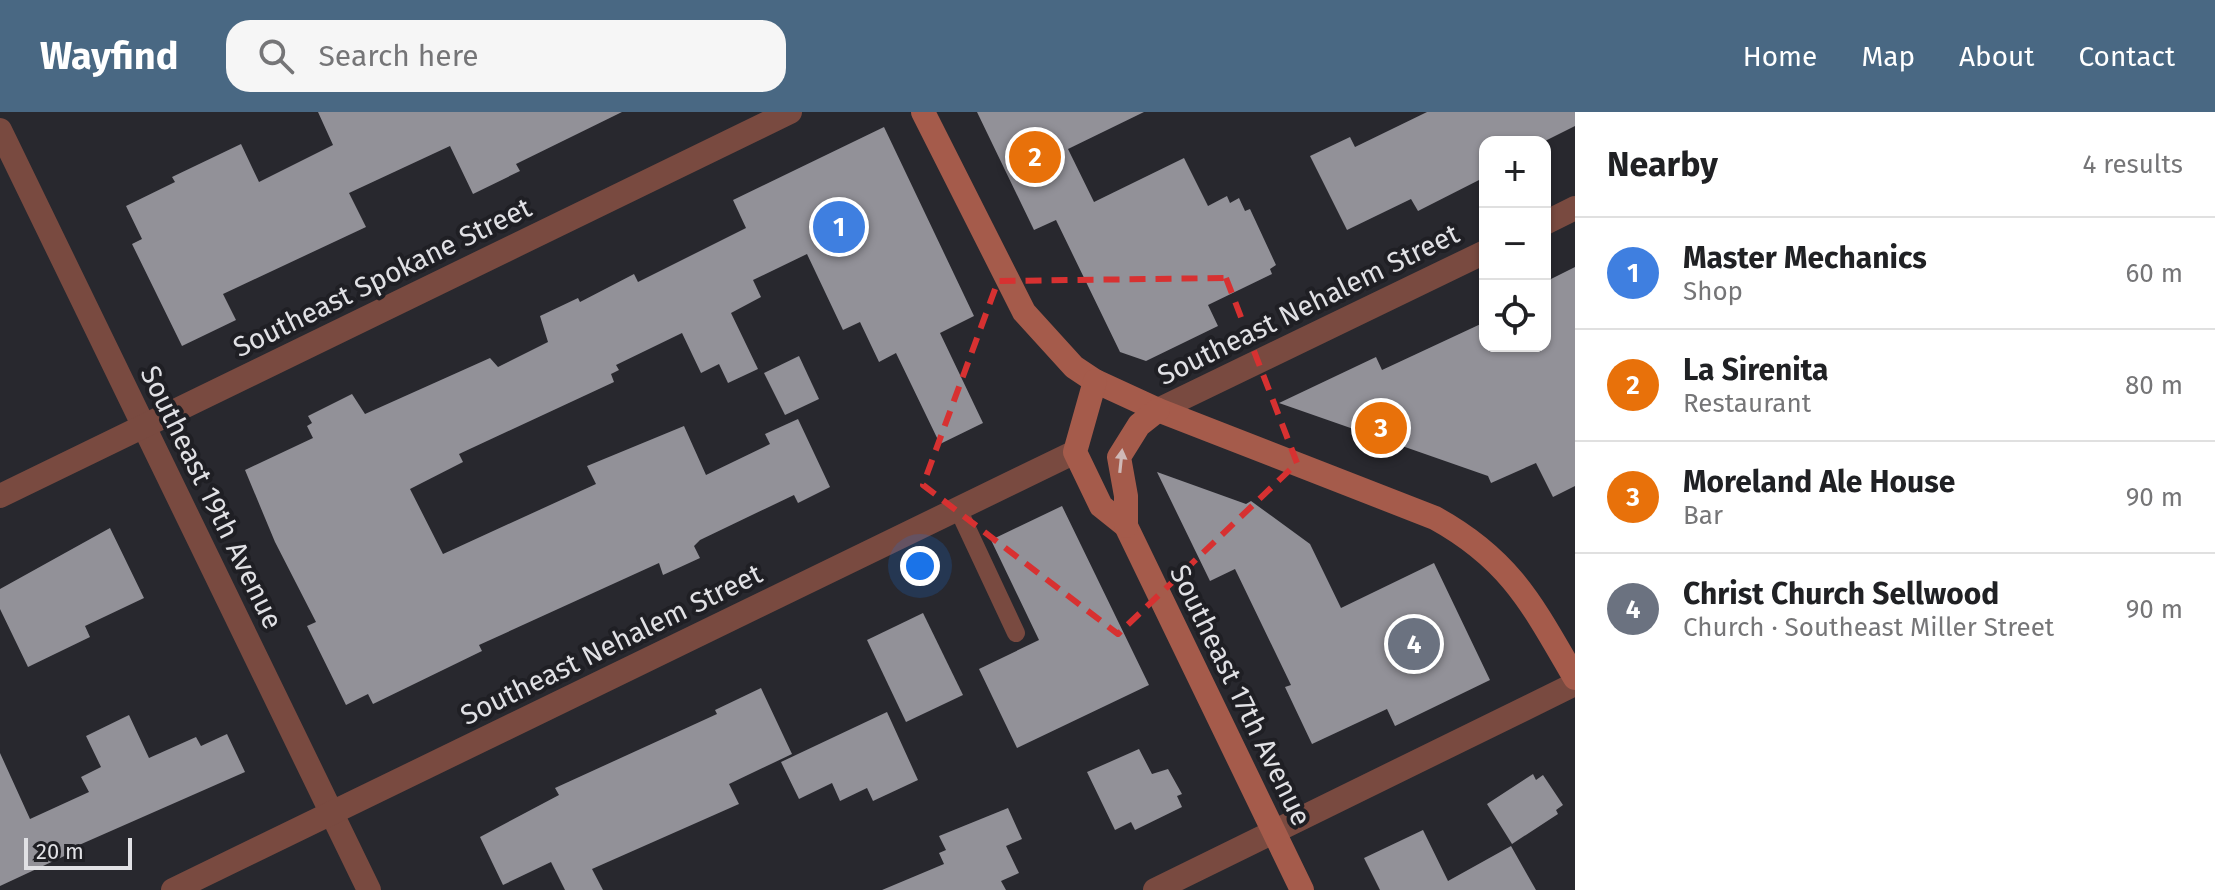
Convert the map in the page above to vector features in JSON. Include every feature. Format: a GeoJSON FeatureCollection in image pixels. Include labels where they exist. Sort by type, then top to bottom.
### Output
{"type":"FeatureCollection","features":[{"type":"Feature","properties":{"kind":"main road"},"geometry":{"type":"LineString","coordinates":[[923,112],[1024,312],[1051,345],[1095,381],[1158,410],[1435,518],[1468,536],[1513,577],[1575,681]]}},
{"type":"Feature","properties":{"kind":"main road"},"geometry":{"type":"LineString","coordinates":[[1075,452],[1095,381]]}},
{"type":"Feature","properties":{"kind":"main road","name":"Southeast 17th Avenue"},"geometry":{"type":"LineString","coordinates":[[1126,526],[1126,496],[1119,457],[1139,425],[1158,410]]}},
{"type":"Feature","properties":{"kind":"main road","name":"Southeast 17th Avenue"},"geometry":{"type":"LineString","coordinates":[[1075,452],[1101,506],[1126,526],[1302,890]]}},
{"type":"Feature","properties":{"kind":"street","name":"Southeast Spokane Street"},"geometry":{"type":"LineString","coordinates":[[0,496],[790,112]]}},
{"type":"Feature","properties":{"kind":"street","name":"Southeast 19th Avenue"},"geometry":{"type":"LineString","coordinates":[[0,130],[369,890]]}},
{"type":"Feature","properties":{"kind":"street"},"geometry":{"type":"LineString","coordinates":[[1551,220],[1575,208]]}},
{"type":"Feature","properties":{"kind":"street","name":"Southeast Nehalem Street"},"geometry":{"type":"LineString","coordinates":[[1158,410],[1479,255]]}},
{"type":"Feature","properties":{"kind":"street","name":"Southeast Nehalem Street"},"geometry":{"type":"LineString","coordinates":[[173,890],[1075,452]]}},
{"type":"Feature","properties":{"kind":"street"},"geometry":{"type":"LineString","coordinates":[[1155,890],[1575,681]]}},
{"type":"Feature","properties":{"kind":"lane"},"geometry":{"type":"LineString","coordinates":[[958,509],[1016,633]]}},
{"type":"Feature","properties":{"kind":"highlighted area"},"geometry":{"type":"Polygon","coordinates":[[[1226,278],[1297,463],[1118,634],[923,485],[998,281],[1226,278]]]}},
{"type":"Feature","properties":{"kind":"building"},"geometry":{"type":"Polygon","coordinates":[[[318,112],[622,112],[516,164],[520,171],[473,194],[450,146],[349,193],[366,227],[223,294],[236,320],[182,346],[132,244],[142,239],[126,206],[175,182],[172,177],[241,144],[259,182],[333,145],[318,112]]]}},
{"type":"Feature","properties":{"kind":"building"},"geometry":{"type":"Polygon","coordinates":[[[977,112],[1144,112],[1068,149],[1094,202],[1184,158],[1208,206],[1227,196],[1230,203],[1239,198],[1245,211],[1250,209],[1276,265],[1270,269],[1272,274],[1208,305],[1218,326],[1146,361],[1120,352],[1056,220],[1034,230],[977,112]]]}},
{"type":"Feature","properties":{"kind":"building"},"geometry":{"type":"Polygon","coordinates":[[[1427,112],[1575,112],[1575,126],[1551,138],[1479,136],[1479,180],[1418,211],[1411,199],[1347,230],[1310,156],[1350,137],[1355,147],[1427,112]]]}},
{"type":"Feature","properties":{"kind":"building"},"geometry":{"type":"Polygon","coordinates":[[[884,127],[974,316],[940,333],[983,423],[940,444],[896,353],[879,362],[860,322],[843,330],[807,254],[753,280],[761,297],[731,313],[758,369],[728,383],[719,364],[701,373],[682,333],[616,365],[619,370],[611,374],[614,382],[459,454],[463,462],[410,489],[443,554],[596,484],[587,466],[684,426],[706,475],[770,444],[765,434],[798,419],[830,487],[798,503],[794,495],[700,540],[694,546],[700,558],[663,575],[659,563],[479,645],[482,651],[373,704],[368,694],[346,705],[307,626],[316,622],[275,542],[245,470],[313,438],[307,426],[312,423],[308,416],[352,394],[365,414],[490,358],[498,367],[548,342],[540,316],[578,298],[580,302],[634,274],[638,282],[746,228],[733,200],[884,127]]]}},
{"type":"Feature","properties":{"kind":"building"},"geometry":{"type":"Polygon","coordinates":[[[1575,267],[1575,486],[1553,497],[1536,463],[1491,483],[1488,476],[1279,403],[1376,357],[1382,370],[1479,325],[1479,352],[1551,352],[1551,279],[1575,267]]]}},
{"type":"Feature","properties":{"kind":"building"},"geometry":{"type":"Polygon","coordinates":[[[799,356],[819,399],[785,415],[764,373],[799,356]]]}},
{"type":"Feature","properties":{"kind":"building"},"geometry":{"type":"Polygon","coordinates":[[[1157,472],[1246,504],[1251,501],[1310,544],[1341,608],[1434,563],[1490,680],[1395,726],[1387,709],[1312,744],[1285,687],[1291,685],[1235,569],[1210,581],[1157,472]]]}},
{"type":"Feature","properties":{"kind":"building"},"geometry":{"type":"Polygon","coordinates":[[[1062,506],[1149,685],[1017,748],[979,669],[1039,640],[991,540],[1062,506]]]}},
{"type":"Feature","properties":{"kind":"building"},"geometry":{"type":"Polygon","coordinates":[[[110,528],[144,598],[85,626],[90,637],[28,667],[0,609],[0,589],[110,528]]]}},
{"type":"Feature","properties":{"kind":"building"},"geometry":{"type":"Polygon","coordinates":[[[923,613],[963,695],[906,722],[867,640],[923,613]]]}},
{"type":"Feature","properties":{"kind":"building"},"geometry":{"type":"Polygon","coordinates":[[[761,688],[792,754],[729,784],[739,804],[592,869],[603,890],[565,890],[551,862],[503,885],[480,837],[559,795],[555,788],[717,714],[715,710],[761,688]]]}},
{"type":"Feature","properties":{"kind":"building"},"geometry":{"type":"Polygon","coordinates":[[[887,712],[918,780],[873,801],[867,788],[840,801],[832,783],[799,799],[781,762],[887,712]]]}},
{"type":"Feature","properties":{"kind":"building"},"geometry":{"type":"Polygon","coordinates":[[[129,715],[149,758],[196,737],[201,746],[227,734],[245,772],[70,849],[73,852],[0,886],[0,753],[30,819],[89,792],[81,777],[101,767],[86,736],[129,715]]]}},
{"type":"Feature","properties":{"kind":"building"},"geometry":{"type":"Polygon","coordinates":[[[1139,749],[1152,774],[1168,769],[1182,794],[1177,796],[1182,807],[1135,830],[1131,822],[1115,830],[1087,772],[1139,749]]]}},
{"type":"Feature","properties":{"kind":"building"},"geometry":{"type":"Polygon","coordinates":[[[1533,774],[1536,780],[1543,775],[1563,805],[1556,810],[1558,814],[1512,844],[1487,804],[1533,774]]]}},
{"type":"Feature","properties":{"kind":"building"},"geometry":{"type":"Polygon","coordinates":[[[1008,808],[1022,839],[1006,846],[1019,873],[1001,881],[1006,890],[882,890],[944,864],[939,853],[946,850],[939,836],[1008,808]]]}},
{"type":"Feature","properties":{"kind":"building"},"geometry":{"type":"Polygon","coordinates":[[[1423,830],[1448,881],[1511,846],[1536,890],[1380,890],[1364,858],[1423,830]]]}},
{"type":"Feature","properties":{"kind":"place","name":"La Sirenita"},"geometry":{"type":"Point","coordinates":[1035,157]}},
{"type":"Feature","properties":{"kind":"place","name":"Master Mechanics"},"geometry":{"type":"Point","coordinates":[839,227]}},
{"type":"Feature","properties":{"kind":"place","name":"Moreland Ale House"},"geometry":{"type":"Point","coordinates":[1381,428]}},
{"type":"Feature","properties":{"kind":"place","name":"Christ Church Sellwood"},"geometry":{"type":"Point","coordinates":[1414,644]}}]}
